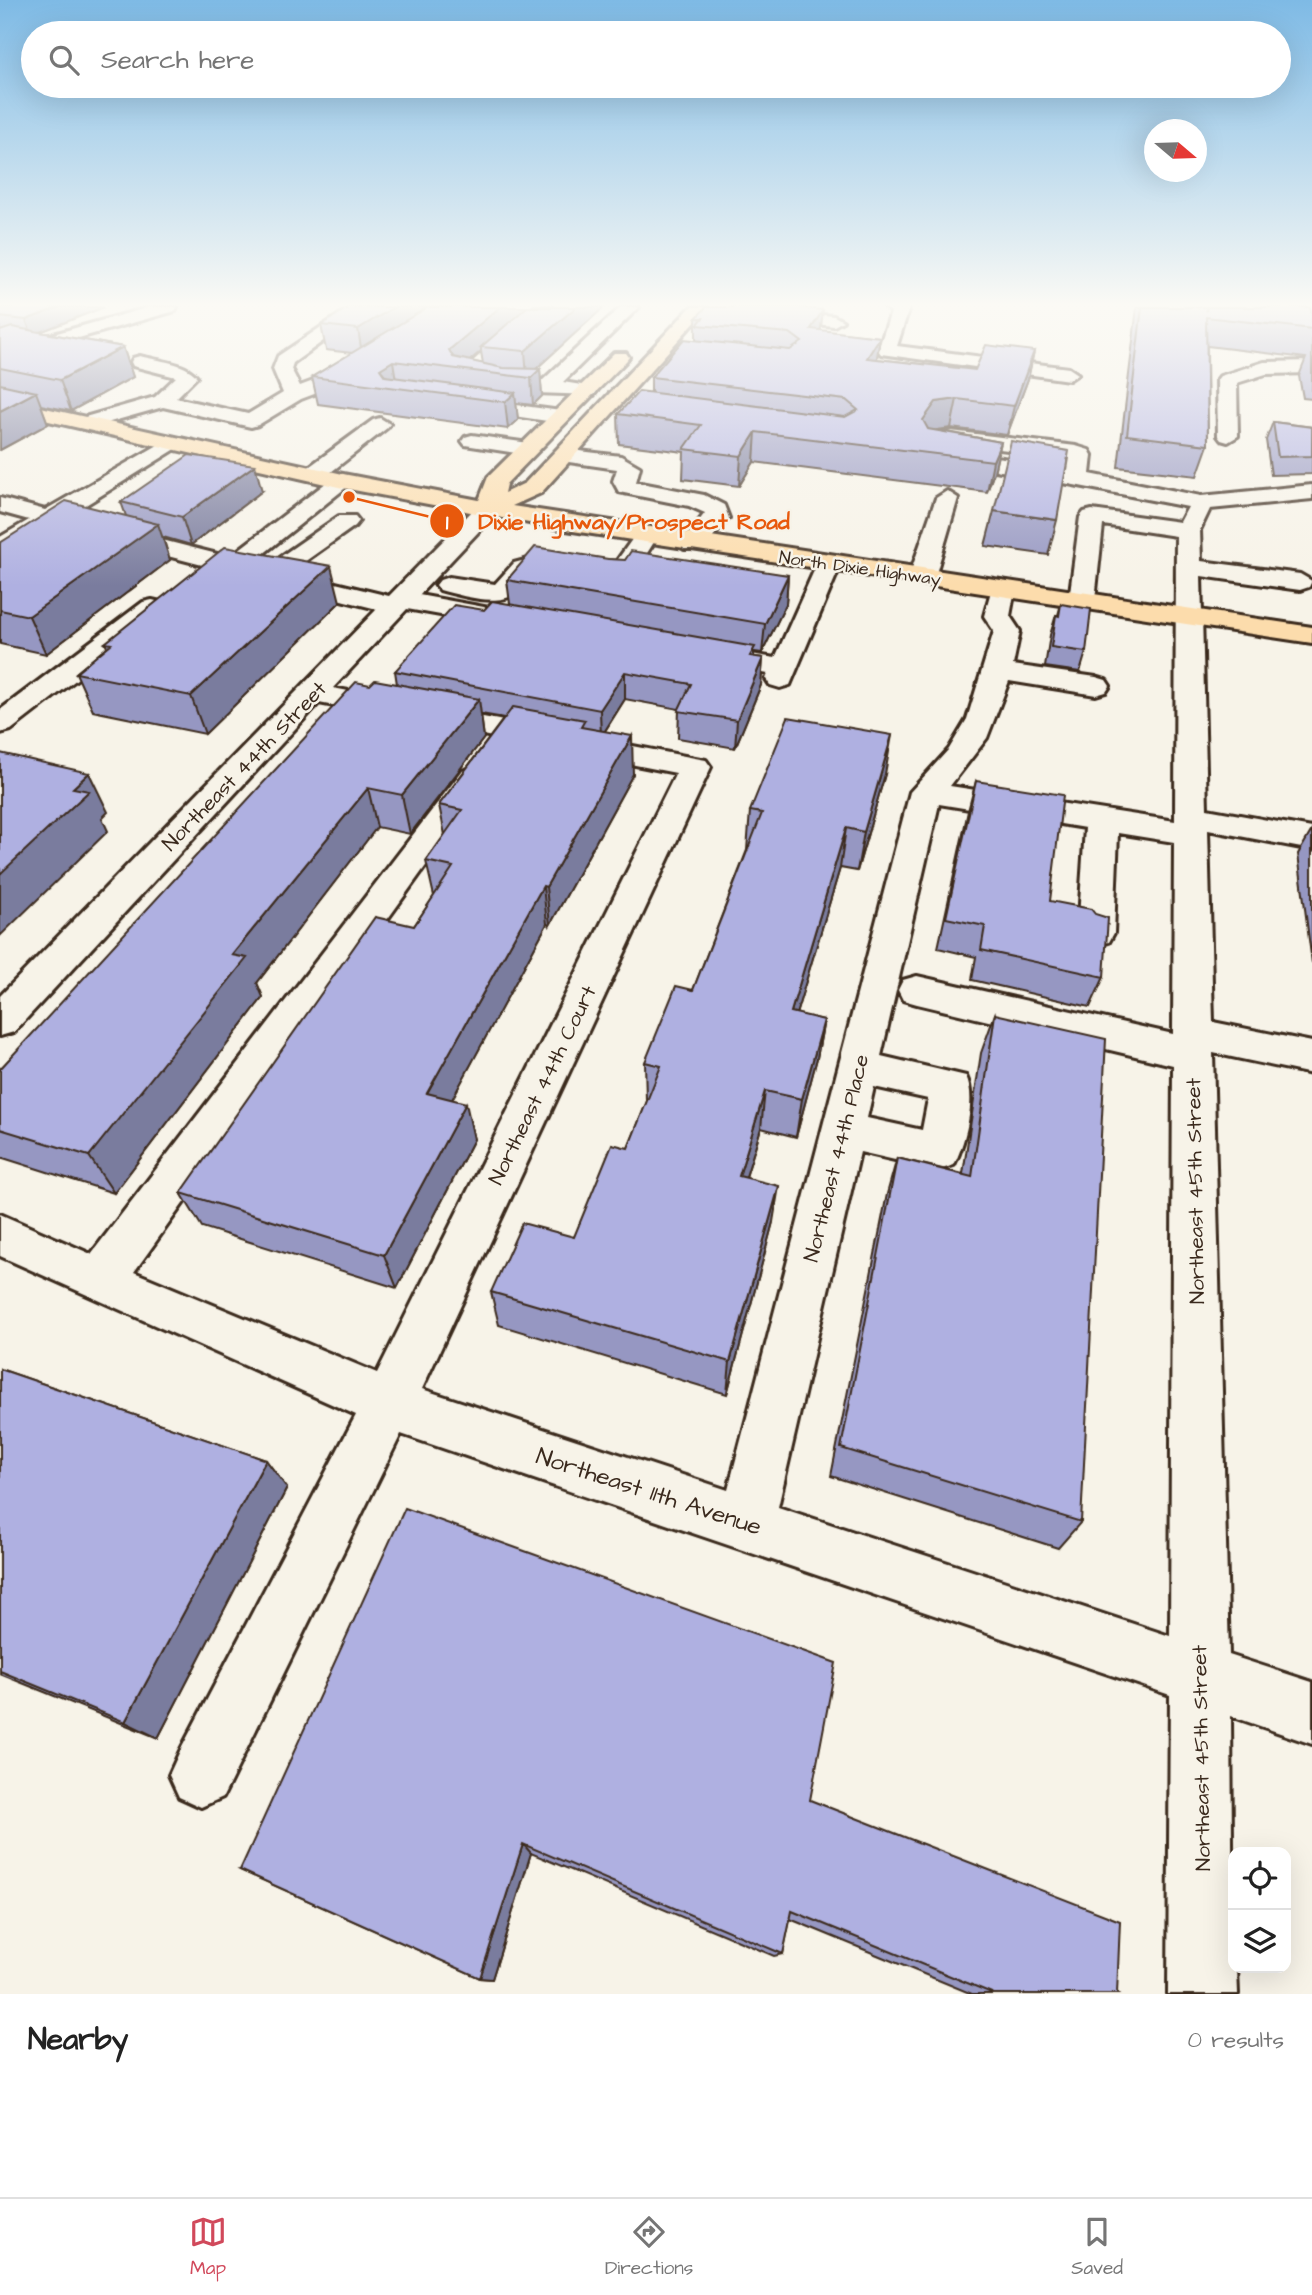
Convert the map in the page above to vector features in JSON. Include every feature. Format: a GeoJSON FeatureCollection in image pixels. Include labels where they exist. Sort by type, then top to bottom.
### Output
{"type":"FeatureCollection","features":[{"type":"Feature","properties":{"kind":"main road"},"geometry":{"type":"LineString","coordinates":[[487,509],[496,482],[577,400]]}},
{"type":"Feature","properties":{"kind":"main road"},"geometry":{"type":"LineString","coordinates":[[487,509],[533,488],[614,400]]}},
{"type":"Feature","properties":{"kind":"main road","name":"North Dixie Highway"},"geometry":{"type":"LineString","coordinates":[[0,404],[343,481],[487,509],[693,544],[1312,635]]}},
{"type":"Feature","properties":{"kind":"street"},"geometry":{"type":"LineString","coordinates":[[251,421],[286,400]]}},
{"type":"Feature","properties":{"kind":"street"},"geometry":{"type":"LineString","coordinates":[[1227,400],[1228,436]]}},
{"type":"Feature","properties":{"kind":"street"},"geometry":{"type":"LineString","coordinates":[[85,423],[162,401],[255,423],[209,451]]}},
{"type":"Feature","properties":{"kind":"street"},"geometry":{"type":"LineString","coordinates":[[473,406],[561,417]]}},
{"type":"Feature","properties":{"kind":"street"},"geometry":{"type":"LineString","coordinates":[[607,408],[634,411]]}},
{"type":"Feature","properties":{"kind":"street"},"geometry":{"type":"LineString","coordinates":[[314,474],[380,424]]}},
{"type":"Feature","properties":{"kind":"street"},"geometry":{"type":"LineString","coordinates":[[1078,478],[1081,455],[1068,451],[951,437],[937,438],[931,451],[1201,503],[1312,492]]}},
{"type":"Feature","properties":{"kind":"street"},"geometry":{"type":"LineString","coordinates":[[472,441],[529,449]]}},
{"type":"Feature","properties":{"kind":"street"},"geometry":{"type":"LineString","coordinates":[[0,547],[47,516],[172,443]]}},
{"type":"Feature","properties":{"kind":"street"},"geometry":{"type":"LineString","coordinates":[[563,455],[621,462],[629,467],[624,481],[627,487],[696,500],[716,510],[717,518],[693,544]]}},
{"type":"Feature","properties":{"kind":"street"},"geometry":{"type":"LineString","coordinates":[[0,723],[179,588],[224,563],[343,481]]}},
{"type":"Feature","properties":{"kind":"street"},"geometry":{"type":"LineString","coordinates":[[922,577],[947,498]]}},
{"type":"Feature","properties":{"kind":"street","name":"Northeast 45th Street"},"geometry":{"type":"LineString","coordinates":[[1201,503],[1188,530],[1188,566],[1203,1994]]}},
{"type":"Feature","properties":{"kind":"street"},"geometry":{"type":"LineString","coordinates":[[0,505],[270,575],[398,603],[524,622]]}},
{"type":"Feature","properties":{"kind":"street","name":"Northeast 44th Street"},"geometry":{"type":"LineString","coordinates":[[0,1021],[487,509]]}},
{"type":"Feature","properties":{"kind":"street"},"geometry":{"type":"LineString","coordinates":[[1082,600],[1092,517],[1188,530]]}},
{"type":"Feature","properties":{"kind":"street"},"geometry":{"type":"LineString","coordinates":[[270,575],[347,521]]}},
{"type":"Feature","properties":{"kind":"street"},"geometry":{"type":"LineString","coordinates":[[420,580],[497,592],[505,589],[523,568],[536,564],[608,576],[622,571],[646,536]]}},
{"type":"Feature","properties":{"kind":"street"},"geometry":{"type":"LineString","coordinates":[[689,651],[782,674],[829,564]]}},
{"type":"Feature","properties":{"kind":"street"},"geometry":{"type":"LineString","coordinates":[[1188,566],[1300,582]]}},
{"type":"Feature","properties":{"kind":"street"},"geometry":{"type":"LineString","coordinates":[[926,792],[943,777],[973,740],[993,697],[1007,631],[997,616],[1002,589]]}},
{"type":"Feature","properties":{"kind":"street"},"geometry":{"type":"LineString","coordinates":[[998,671],[1096,686]]}},
{"type":"Feature","properties":{"kind":"street"},"geometry":{"type":"LineString","coordinates":[[100,1280],[508,731],[313,693]]}},
{"type":"Feature","properties":{"kind":"street","name":"Northeast 44th Court"},"geometry":{"type":"LineString","coordinates":[[201,1775],[388,1404],[695,767],[508,731]]}},
{"type":"Feature","properties":{"kind":"street"},"geometry":{"type":"LineString","coordinates":[[926,792],[1102,820],[1191,825],[1312,839]]}},
{"type":"Feature","properties":{"kind":"street","name":"Northeast 44th Place"},"geometry":{"type":"LineString","coordinates":[[747,1524],[926,792]]}},
{"type":"Feature","properties":{"kind":"street"},"geometry":{"type":"LineString","coordinates":[[1096,933],[1102,820]]}},
{"type":"Feature","properties":{"kind":"street"},"geometry":{"type":"LineString","coordinates":[[917,990],[1193,1043],[1312,1058]]}},
{"type":"Feature","properties":{"kind":"street"},"geometry":{"type":"LineString","coordinates":[[843,1130],[939,1152],[951,1088],[858,1067]]}},
{"type":"Feature","properties":{"kind":"street","name":"Northeast 11th Avenue"},"geometry":{"type":"LineString","coordinates":[[0,1234],[388,1404],[1312,1713]]}},
{"type":"Feature","properties":{"kind":"building"},"geometry":{"type":"Polygon","coordinates":[[[0,400],[21,400],[0,411],[0,400]]]}},
{"type":"Feature","properties":{"kind":"building"},"geometry":{"type":"Polygon","coordinates":[[[631,400],[711,400],[845,417],[858,410],[846,400],[950,400],[936,402],[923,420],[928,429],[1001,442],[993,461],[756,432],[741,456],[684,449],[701,425],[618,414],[631,400]]]}},
{"type":"Feature","properties":{"kind":"building"},"geometry":{"type":"Polygon","coordinates":[[[966,400],[1016,400],[1014,406],[966,400]]]}},
{"type":"Feature","properties":{"kind":"building"},"geometry":{"type":"Polygon","coordinates":[[[1131,400],[1207,400],[1208,445],[1127,435],[1131,400]]]}},
{"type":"Feature","properties":{"kind":"building"},"geometry":{"type":"Polygon","coordinates":[[[1273,422],[1312,427],[1312,456],[1278,457],[1273,422]]]}},
{"type":"Feature","properties":{"kind":"building"},"geometry":{"type":"Polygon","coordinates":[[[1011,441],[1069,451],[1057,520],[994,511],[1011,441]]]}},
{"type":"Feature","properties":{"kind":"building"},"geometry":{"type":"Polygon","coordinates":[[[189,455],[255,465],[182,517],[121,502],[189,455]]]}},
{"type":"Feature","properties":{"kind":"building"},"geometry":{"type":"Polygon","coordinates":[[[66,501],[158,524],[29,616],[0,610],[0,543],[66,501]]]}},
{"type":"Feature","properties":{"kind":"building"},"geometry":{"type":"Polygon","coordinates":[[[225,547],[331,566],[191,696],[76,673],[111,644],[105,643],[225,547]]]}},
{"type":"Feature","properties":{"kind":"building"},"geometry":{"type":"Polygon","coordinates":[[[535,547],[625,560],[631,551],[788,575],[765,624],[507,580],[535,547]]]}},
{"type":"Feature","properties":{"kind":"building"},"geometry":{"type":"Polygon","coordinates":[[[492,601],[755,647],[750,656],[763,658],[737,720],[678,711],[691,684],[625,672],[600,710],[395,671],[454,605],[484,610],[492,601]]]}},
{"type":"Feature","properties":{"kind":"building"},"geometry":{"type":"Polygon","coordinates":[[[1061,604],[1091,609],[1086,652],[1051,647],[1056,615],[1059,616],[1061,604]]]}},
{"type":"Feature","properties":{"kind":"building"},"geometry":{"type":"Polygon","coordinates":[[[375,680],[479,699],[402,795],[368,788],[232,955],[247,958],[89,1156],[0,1129],[0,1069],[356,682],[370,685],[375,680]]]}},
{"type":"Feature","properties":{"kind":"building"},"geometry":{"type":"Polygon","coordinates":[[[513,707],[585,720],[581,727],[632,736],[546,887],[543,886],[427,1093],[466,1103],[384,1255],[181,1193],[375,917],[414,926],[453,867],[426,861],[462,810],[439,805],[513,707]]]}},
{"type":"Feature","properties":{"kind":"building"},"geometry":{"type":"Polygon","coordinates":[[[788,717],[892,735],[864,832],[846,828],[791,1012],[824,1020],[802,1099],[765,1091],[739,1176],[779,1186],[730,1362],[491,1292],[522,1223],[574,1237],[612,1144],[628,1148],[661,1066],[645,1062],[676,986],[693,990],[762,813],[750,811],[788,717]]]}},
{"type":"Feature","properties":{"kind":"building"},"geometry":{"type":"Polygon","coordinates":[[[0,753],[89,773],[73,788],[89,791],[0,874],[0,753]]]}},
{"type":"Feature","properties":{"kind":"building"},"geometry":{"type":"Polygon","coordinates":[[[976,781],[1063,795],[1050,901],[1091,909],[1095,914],[1108,918],[1104,977],[981,950],[985,926],[946,918],[976,781]]]}},
{"type":"Feature","properties":{"kind":"building"},"geometry":{"type":"Polygon","coordinates":[[[995,1014],[1106,1039],[1081,1522],[841,1448],[897,1158],[972,1177],[995,1014]]]}},
{"type":"Feature","properties":{"kind":"building"},"geometry":{"type":"Polygon","coordinates":[[[0,1369],[266,1460],[125,1722],[0,1671],[0,1369]]]}},
{"type":"Feature","properties":{"kind":"building"},"geometry":{"type":"Polygon","coordinates":[[[405,1508],[836,1663],[810,1800],[1120,1921],[1117,1994],[994,1994],[792,1911],[783,1954],[523,1844],[480,1978],[240,1870],[405,1508]]]}},
{"type":"Feature","properties":{"kind":"place","name":"Dixie Highway/Prospect Road"},"geometry":{"type":"Point","coordinates":[349,497]}}]}
